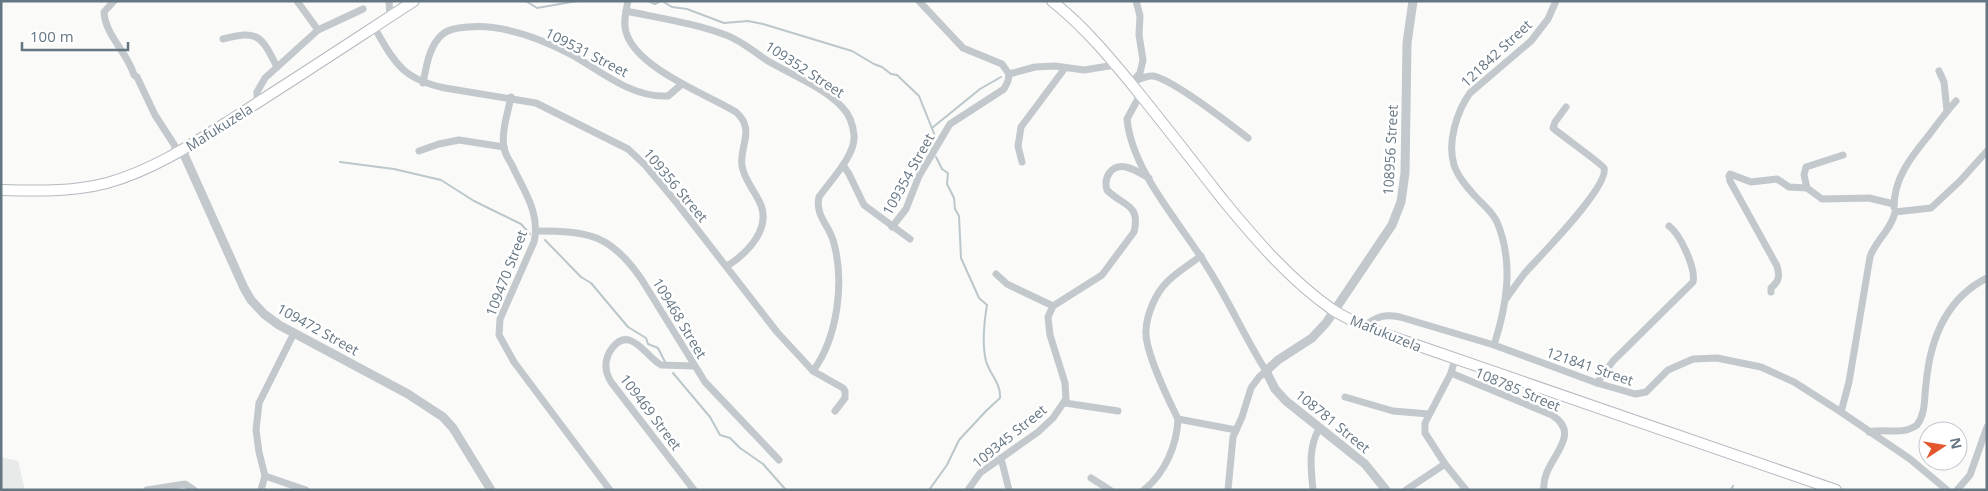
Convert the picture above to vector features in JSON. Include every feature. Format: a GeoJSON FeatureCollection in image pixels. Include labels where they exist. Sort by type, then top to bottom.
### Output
{"type":"FeatureCollection","features":[{"type":"Feature","properties":{"kind":"main road","name":"Mafukuzela"},"geometry":{"type":"LineString","coordinates":[[1,190],[51,192],[107,183],[139,172],[178,152],[257,104],[414,1]]}},
{"type":"Feature","properties":{"kind":"main road","name":"Mafukuzela"},"geometry":{"type":"LineString","coordinates":[[1052,1],[1083,28],[1131,83],[1272,257],[1306,289],[1335,310],[1365,326],[1454,359],[1836,490]]}},
{"type":"Feature","properties":{"kind":"street"},"geometry":{"type":"LineString","coordinates":[[114,1],[104,12],[106,21],[117,46],[137,77],[155,115],[178,152]]}},
{"type":"Feature","properties":{"kind":"street"},"geometry":{"type":"LineString","coordinates":[[297,1],[318,30]]}},
{"type":"Feature","properties":{"kind":"street"},"geometry":{"type":"LineString","coordinates":[[389,1],[390,16]]}},
{"type":"Feature","properties":{"kind":"street"},"geometry":{"type":"LineString","coordinates":[[628,1],[625,30],[633,46],[660,71],[736,112],[744,124],[746,133],[742,166],[764,215],[763,223],[749,247],[741,256],[726,266]]}},
{"type":"Feature","properties":{"kind":"street"},"geometry":{"type":"LineString","coordinates":[[919,1],[963,48],[1002,64],[1009,74],[1035,67],[1055,66],[1084,70],[1115,65]]}},
{"type":"Feature","properties":{"kind":"street"},"geometry":{"type":"LineString","coordinates":[[1131,83],[1140,73],[1143,60],[1139,35],[1140,16],[1136,1]]}},
{"type":"Feature","properties":{"kind":"street","name":"108956 Street"},"geometry":{"type":"LineString","coordinates":[[1266,371],[1278,360],[1312,338],[1326,323],[1384,240],[1392,225],[1401,202],[1406,158],[1407,42],[1413,1]]}},
{"type":"Feature","properties":{"kind":"street","name":"121842 Street"},"geometry":{"type":"LineString","coordinates":[[1494,345],[1506,299],[1506,250],[1498,224],[1492,213],[1476,197],[1458,174],[1453,158],[1453,138],[1458,117],[1470,92],[1531,41],[1542,28],[1556,1]]}},
{"type":"Feature","properties":{"kind":"street"},"geometry":{"type":"LineString","coordinates":[[257,104],[261,84],[318,30],[364,9]]}},
{"type":"Feature","properties":{"kind":"street","name":"109352 Street"},"geometry":{"type":"LineString","coordinates":[[626,10],[686,24],[732,38],[830,96],[846,111],[854,135],[850,152],[843,165],[819,197],[818,203],[821,217],[834,244],[840,289],[826,347],[812,371]]}},
{"type":"Feature","properties":{"kind":"street","name":"109531 Street"},"geometry":{"type":"LineString","coordinates":[[423,82],[430,54],[437,40],[445,32],[455,28],[485,26],[533,38],[557,48],[613,81],[650,95],[668,96],[682,84]]}},
{"type":"Feature","properties":{"kind":"street","name":"109356 Street"},"geometry":{"type":"LineString","coordinates":[[374,27],[402,70],[423,82],[445,88],[536,102],[628,149],[645,165],[777,332],[812,371],[843,388],[846,398],[835,411]]}},
{"type":"Feature","properties":{"kind":"street"},"geometry":{"type":"LineString","coordinates":[[222,39],[243,34],[254,36],[267,47],[277,67]]}},
{"type":"Feature","properties":{"kind":"street"},"geometry":{"type":"LineString","coordinates":[[1022,162],[1018,146],[1021,127],[1065,68]]}},
{"type":"Feature","properties":{"kind":"street"},"geometry":{"type":"LineString","coordinates":[[1939,71],[1944,82],[1946,111]]}},
{"type":"Feature","properties":{"kind":"street","name":"109354 Street"},"geometry":{"type":"LineString","coordinates":[[892,227],[906,209],[919,176],[950,124],[1004,89],[1009,74]]}},
{"type":"Feature","properties":{"kind":"street"},"geometry":{"type":"LineString","coordinates":[[1131,83],[1148,76],[1158,78],[1197,101],[1248,138]]}},
{"type":"Feature","properties":{"kind":"street"},"geometry":{"type":"LineString","coordinates":[[1140,95],[1129,113],[1128,119],[1128,129],[1132,144],[1149,178],[1201,256],[1266,371],[1254,382],[1236,430],[1232,445],[1228,490]]}},
{"type":"Feature","properties":{"kind":"street","name":"109470 Street"},"geometry":{"type":"LineString","coordinates":[[511,97],[504,147],[532,208],[536,219],[537,231],[500,319],[499,335],[514,362],[610,490]]}},
{"type":"Feature","properties":{"kind":"street"},"geometry":{"type":"LineString","coordinates":[[1841,412],[1849,382],[1870,257],[1875,246],[1893,220],[1895,193],[1902,172],[1912,155],[1956,101]]}},
{"type":"Feature","properties":{"kind":"street"},"geometry":{"type":"LineString","coordinates":[[1506,299],[1524,274],[1586,204],[1604,177],[1601,164],[1553,128],[1554,122],[1566,107]]}},
{"type":"Feature","properties":{"kind":"street"},"geometry":{"type":"LineString","coordinates":[[419,151],[459,140],[504,147]]}},
{"type":"Feature","properties":{"kind":"street"},"geometry":{"type":"LineString","coordinates":[[1771,292],[1771,288],[1778,281],[1777,266],[1730,182],[1730,174],[1751,182],[1777,179],[1789,187],[1807,188],[1822,199],[1869,198],[1894,208],[1931,208],[1960,181],[1987,151]]}},
{"type":"Feature","properties":{"kind":"street","name":"109472 Street"},"geometry":{"type":"LineString","coordinates":[[178,152],[251,300],[264,314],[294,333],[408,394],[443,417],[453,428],[491,490]]}},
{"type":"Feature","properties":{"kind":"street"},"geometry":{"type":"LineString","coordinates":[[1807,188],[1804,175],[1806,167],[1843,155]]}},
{"type":"Feature","properties":{"kind":"street"},"geometry":{"type":"LineString","coordinates":[[843,165],[864,205],[910,239]]}},
{"type":"Feature","properties":{"kind":"street"},"geometry":{"type":"LineString","coordinates":[[996,274],[1007,284],[1053,306],[1102,274],[1134,232],[1136,224],[1134,212],[1128,204],[1107,190],[1106,178],[1108,174],[1114,169],[1126,167],[1149,178]]}},
{"type":"Feature","properties":{"kind":"street"},"geometry":{"type":"LineString","coordinates":[[1597,383],[1613,361],[1692,284],[1694,276],[1688,258],[1678,237],[1668,226]]}},
{"type":"Feature","properties":{"kind":"street","name":"109468 Street"},"geometry":{"type":"LineString","coordinates":[[537,231],[582,233],[595,236],[615,248],[642,280],[694,366],[718,397],[779,460]]}},
{"type":"Feature","properties":{"kind":"street"},"geometry":{"type":"LineString","coordinates":[[1144,490],[1157,478],[1163,469],[1175,440],[1178,419],[1163,387],[1145,331],[1149,315],[1159,292],[1168,282],[1201,256]]}},
{"type":"Feature","properties":{"kind":"street"},"geometry":{"type":"LineString","coordinates":[[1869,432],[1905,431],[1917,425],[1924,410],[1931,351],[1945,316],[1967,291],[1987,278]]}},
{"type":"Feature","properties":{"kind":"street","name":"109345 Street"},"geometry":{"type":"LineString","coordinates":[[968,490],[980,474],[1038,432],[1065,403],[1067,391],[1048,325],[1048,317],[1053,306]]}},
{"type":"Feature","properties":{"kind":"street","name":"121841 Street"},"geometry":{"type":"LineString","coordinates":[[1365,326],[1380,316],[1390,315],[1494,345],[1597,383],[1639,394],[1646,392],[1668,370],[1680,363],[1693,359],[1717,358],[1746,363],[1774,372],[1841,412],[1910,459],[1947,490]]}},
{"type":"Feature","properties":{"kind":"street"},"geometry":{"type":"LineString","coordinates":[[261,490],[265,476],[256,430],[259,403],[294,333]]}},
{"type":"Feature","properties":{"kind":"street","name":"109469 Street"},"geometry":{"type":"LineString","coordinates":[[694,366],[661,365],[639,346],[625,340],[618,343],[611,350],[605,365],[611,382],[694,490]]}},
{"type":"Feature","properties":{"kind":"street"},"geometry":{"type":"LineString","coordinates":[[1454,359],[1451,373],[1425,423],[1425,433],[1445,464],[1466,490]]}},
{"type":"Feature","properties":{"kind":"street","name":"108781 Street"},"geometry":{"type":"LineString","coordinates":[[1266,371],[1275,389],[1286,401],[1365,464],[1386,490]]}},
{"type":"Feature","properties":{"kind":"street","name":"108785 Street"},"geometry":{"type":"LineString","coordinates":[[1451,373],[1552,415],[1562,422],[1565,440],[1543,481],[1544,490]]}},
{"type":"Feature","properties":{"kind":"street"},"geometry":{"type":"LineString","coordinates":[[1345,397],[1393,411],[1429,414]]}},
{"type":"Feature","properties":{"kind":"street"},"geometry":{"type":"LineString","coordinates":[[1065,403],[1118,411]]}},
{"type":"Feature","properties":{"kind":"street"},"geometry":{"type":"LineString","coordinates":[[1178,419],[1236,430]]}},
{"type":"Feature","properties":{"kind":"street"},"geometry":{"type":"LineString","coordinates":[[1957,490],[1970,475],[1987,428]]}},
{"type":"Feature","properties":{"kind":"street"},"geometry":{"type":"LineString","coordinates":[[1313,490],[1311,452],[1314,437],[1319,429]]}},
{"type":"Feature","properties":{"kind":"street"},"geometry":{"type":"LineString","coordinates":[[1002,458],[1009,490]]}},
{"type":"Feature","properties":{"kind":"street"},"geometry":{"type":"LineString","coordinates":[[1406,490],[1445,464]]}},
{"type":"Feature","properties":{"kind":"street"},"geometry":{"type":"LineString","coordinates":[[265,476],[306,490]]}},
{"type":"Feature","properties":{"kind":"street"},"geometry":{"type":"LineString","coordinates":[[1091,478],[1110,490]]}},
{"type":"Feature","properties":{"kind":"street"},"geometry":{"type":"LineString","coordinates":[[147,490],[184,484],[194,490]]}},
{"type":"Feature","properties":{"kind":"shaded area"},"geometry":{"type":"Polygon","coordinates":[[[1,457],[18,461],[25,490],[1,490],[1,457]]]}},
{"type":"Feature","properties":{"kind":"waterway"},"geometry":{"type":"LineString","coordinates":[[526,1],[537,8],[577,1]]}},
{"type":"Feature","properties":{"kind":"waterway"},"geometry":{"type":"LineString","coordinates":[[648,1],[655,4],[661,1]]}},
{"type":"Feature","properties":{"kind":"waterway"},"geometry":{"type":"LineString","coordinates":[[662,1],[672,7],[687,9],[724,23],[748,21],[763,24],[852,51],[891,74],[897,75],[919,96],[935,136]]}},
{"type":"Feature","properties":{"kind":"waterway"},"geometry":{"type":"LineString","coordinates":[[932,128],[980,89],[1001,77]]}},
{"type":"Feature","properties":{"kind":"waterway"},"geometry":{"type":"LineString","coordinates":[[929,490],[947,465],[959,440],[1000,398],[999,388],[986,361],[984,348],[987,305],[979,298],[961,258],[959,216],[955,209],[954,198],[947,184],[948,173],[942,169],[936,157]]}},
{"type":"Feature","properties":{"kind":"waterway"},"geometry":{"type":"LineString","coordinates":[[340,162],[394,169],[441,180],[474,201],[521,224],[530,234]]}},
{"type":"Feature","properties":{"kind":"waterway"},"geometry":{"type":"LineString","coordinates":[[545,240],[581,277],[591,283],[628,327],[646,338],[648,344],[658,348],[665,362]]}},
{"type":"Feature","properties":{"kind":"waterway"},"geometry":{"type":"LineString","coordinates":[[673,373],[710,417],[720,435],[730,438],[740,448],[763,464],[786,490]]}},
{"type":"Feature","properties":{"kind":"waterway"},"geometry":{"type":"LineString","coordinates":[[1731,490],[1733,486]]}}]}
